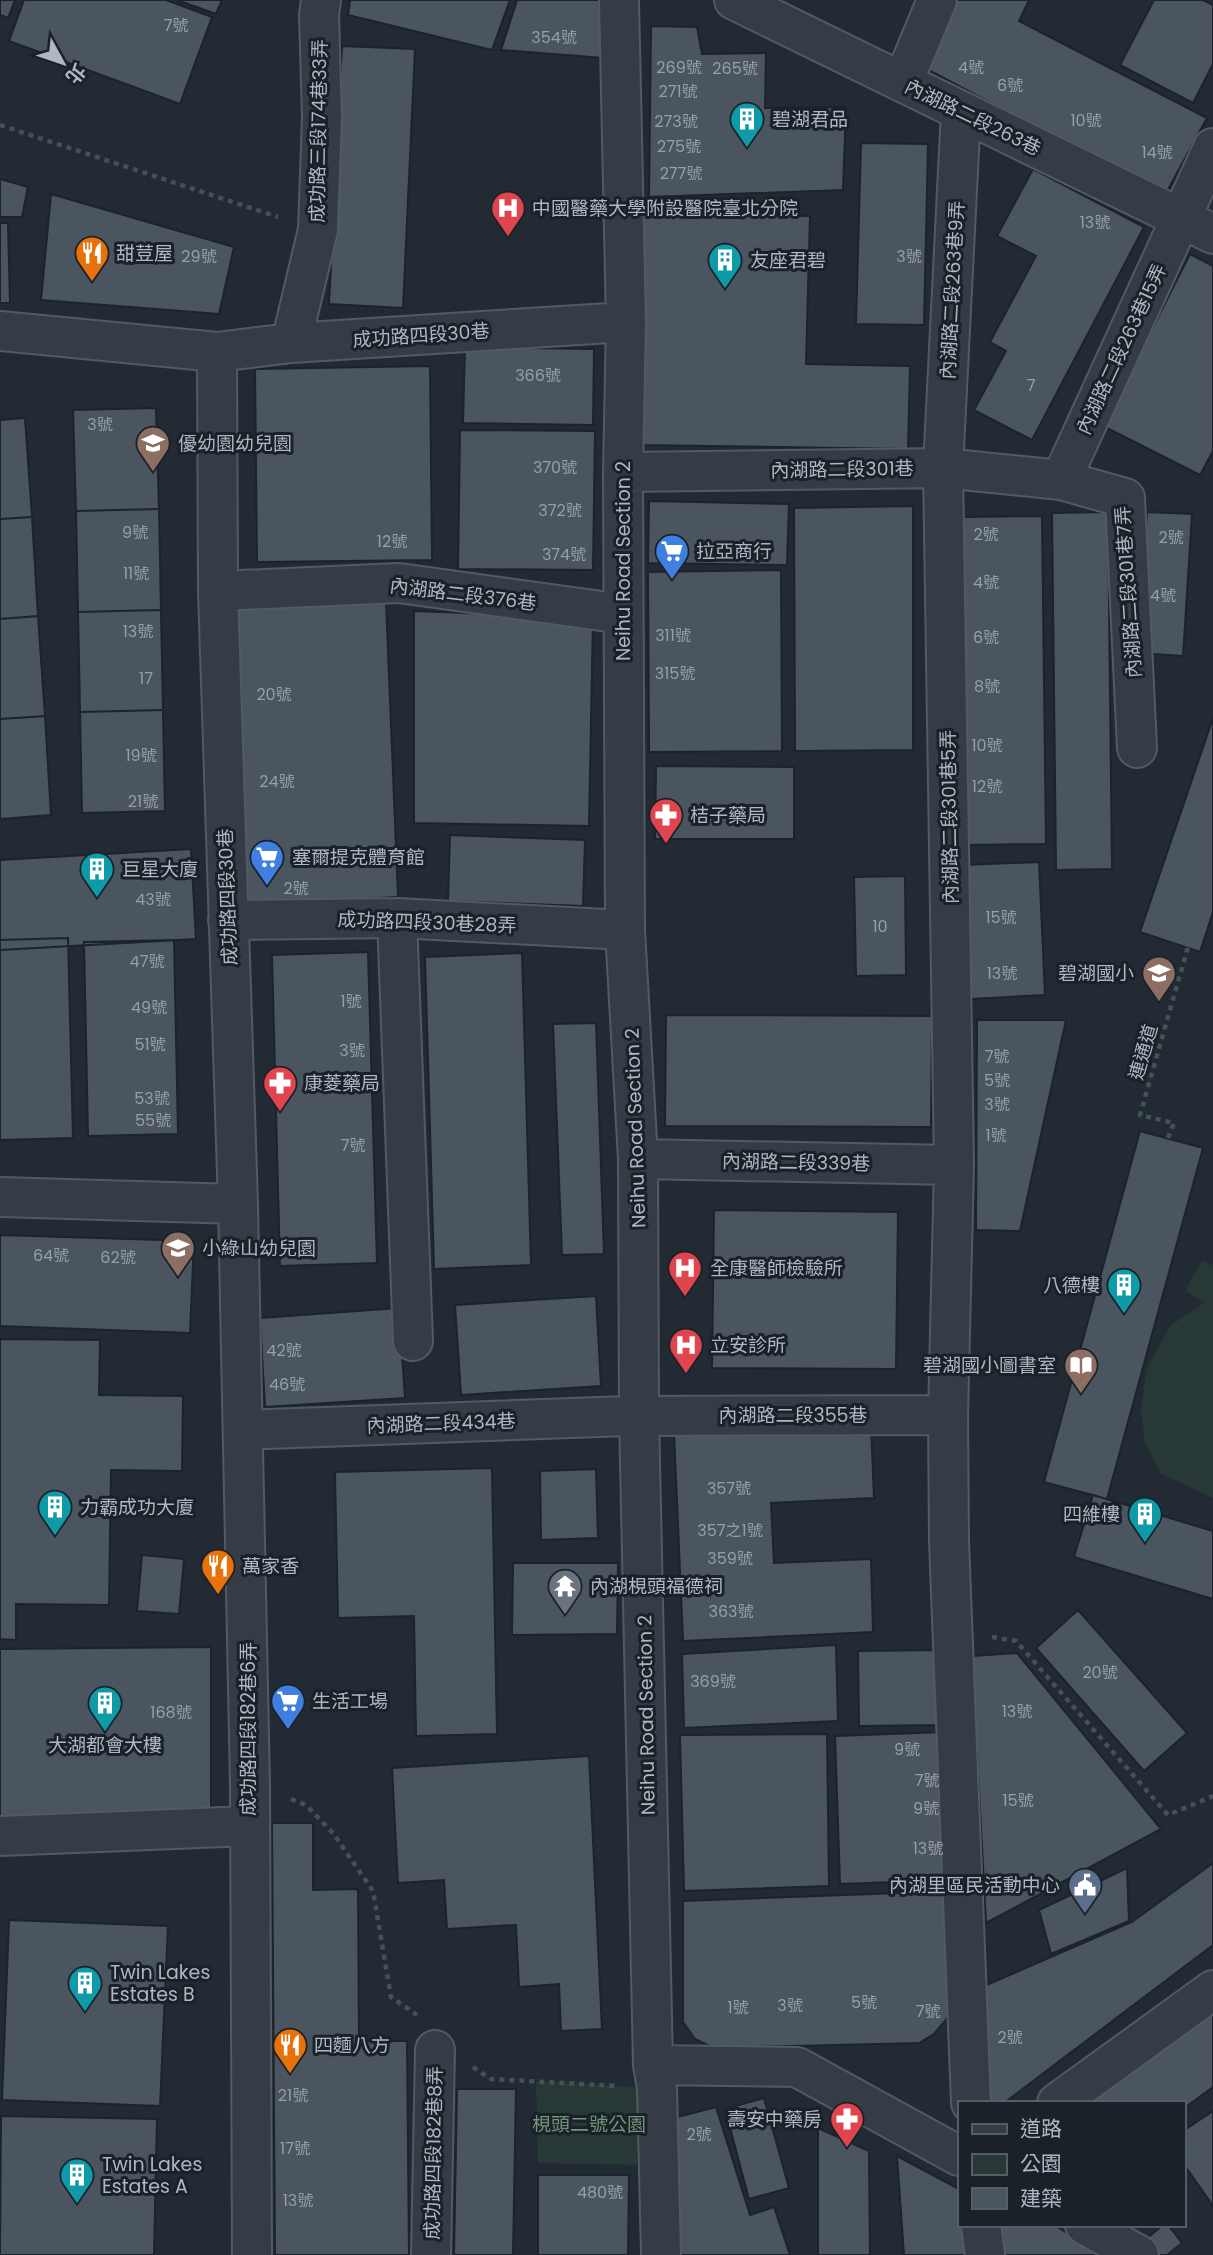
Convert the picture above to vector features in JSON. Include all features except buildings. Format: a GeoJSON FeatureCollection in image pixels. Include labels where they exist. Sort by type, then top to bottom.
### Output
{"type":"FeatureCollection","features":[{"type":"Feature","properties":{"kind":"street","name":"成功路三段174巷33弄"},"geometry":{"type":"LineString","coordinates":[[291,343],[318,230],[322,117],[319,15],[321,0]]}},
{"type":"Feature","properties":{"kind":"street","name":"Neihu Road Section 2"},"geometry":{"type":"LineString","coordinates":[[619,0],[626,322],[623,472],[625,930],[638,1160],[639,1415],[661,2255]]}},
{"type":"Feature","properties":{"kind":"street","name":"內湖路二段263巷"},"geometry":{"type":"LineString","coordinates":[[734,0],[1197,226]]}},
{"type":"Feature","properties":{"kind":"street"},"geometry":{"type":"LineString","coordinates":[[903,82],[937,0]]}},
{"type":"Feature","properties":{"kind":"street","name":"內湖路二段263巷9弄"},"geometry":{"type":"LineString","coordinates":[[943,468],[961,111]]}},
{"type":"Feature","properties":{"kind":"street","name":"內湖路二段263巷15弄"},"geometry":{"type":"LineString","coordinates":[[1061,480],[1197,226],[1213,148]]}},
{"type":"Feature","properties":{"kind":"street","name":"成功路四段30巷"},"geometry":{"type":"LineString","coordinates":[[0,331],[217,352],[291,343],[626,322]]}},
{"type":"Feature","properties":{"kind":"street","name":"成功路四段30巷"},"geometry":{"type":"LineString","coordinates":[[217,352],[218,591],[238,1204]]}},
{"type":"Feature","properties":{"kind":"street","name":"內湖路二段301巷"},"geometry":{"type":"LineString","coordinates":[[623,472],[943,468],[1061,480]]}},
{"type":"Feature","properties":{"kind":"street","name":"內湖路二段301巷5弄"},"geometry":{"type":"LineString","coordinates":[[943,468],[954,1165],[948,1415],[949,1542],[971,2101]]}},
{"type":"Feature","properties":{"kind":"street","name":"內湖路二段301巷7弄"},"geometry":{"type":"LineString","coordinates":[[1061,480],[1125,498],[1137,748]]}},
{"type":"Feature","properties":{"kind":"street","name":"內湖路二段376巷"},"geometry":{"type":"LineString","coordinates":[[218,591],[398,583],[623,614]]}},
{"type":"Feature","properties":{"kind":"street"},"geometry":{"type":"LineString","coordinates":[[397,918],[413,1341]]}},
{"type":"Feature","properties":{"kind":"street","name":"成功路四段30巷28弄"},"geometry":{"type":"LineString","coordinates":[[228,920],[397,918],[625,930]]}},
{"type":"Feature","properties":{"kind":"street","name":"內湖路二段339巷"},"geometry":{"type":"LineString","coordinates":[[638,1160],[954,1165]]}},
{"type":"Feature","properties":{"kind":"street"},"geometry":{"type":"LineString","coordinates":[[0,1196],[238,1204]]}},
{"type":"Feature","properties":{"kind":"street","name":"成功路四段182巷6弄"},"geometry":{"type":"LineString","coordinates":[[238,1204],[250,1785],[251,2255]]}},
{"type":"Feature","properties":{"kind":"street","name":"內湖路二段355巷"},"geometry":{"type":"LineString","coordinates":[[639,1415],[948,1415]]}},
{"type":"Feature","properties":{"kind":"street","name":"內湖路二段434巷"},"geometry":{"type":"LineString","coordinates":[[243,1430],[639,1415]]}},
{"type":"Feature","properties":{"kind":"street"},"geometry":{"type":"LineString","coordinates":[[0,1836],[249,1826]]}},
{"type":"Feature","properties":{"kind":"street"},"geometry":{"type":"LineString","coordinates":[[1060,2101],[1213,1990]]}},
{"type":"Feature","properties":{"kind":"street","name":"成功路四段182巷8弄"},"geometry":{"type":"LineString","coordinates":[[431,2255],[435,2050]]}},
{"type":"Feature","properties":{"kind":"street"},"geometry":{"type":"LineString","coordinates":[[655,2077],[797,2067],[958,2155]]}},
{"type":"Feature","properties":{"kind":"street"},"geometry":{"type":"LineString","coordinates":[[981,2227],[985,2255]]}},
{"type":"Feature","properties":{"kind":"street"},"geometry":{"type":"LineString","coordinates":[[1089,2227],[1139,2255]]}},
{"type":"Feature","properties":{"kind":"path"},"geometry":{"type":"LineString","coordinates":[[0,125],[318,230]]}},
{"type":"Feature","properties":{"kind":"path","name":"連通道"},"geometry":{"type":"LineString","coordinates":[[1168,1138],[1174,1123],[1140,1115],[1188,947]]}},
{"type":"Feature","properties":{"kind":"path"},"geometry":{"type":"LineString","coordinates":[[953,1631],[1016,1640],[1168,1815],[1213,1796]]}},
{"type":"Feature","properties":{"kind":"path"},"geometry":{"type":"LineString","coordinates":[[250,1785],[306,1805],[340,1843],[373,1891],[391,1997],[419,2017],[435,2050],[465,2062],[491,2079],[655,2077]]}},
{"type":"Feature","properties":{"kind":"green space"},"geometry":{"type":"Polygon","coordinates":[[[1202,1260],[1213,1265],[1213,1498],[1160,1473],[1145,1443],[1141,1410],[1147,1368],[1170,1326],[1205,1302],[1185,1291],[1202,1260]]]}},
{"type":"Feature","properties":{"kind":"green space","name":"梘頭二號公園"},"geometry":{"type":"Polygon","coordinates":[[[536,2081],[637,2087],[637,2165],[538,2163],[536,2081]]]}},
{"type":"Feature","properties":{"kind":"place","name":"碧湖君品"},"geometry":{"type":"Point","coordinates":[747,149]}},
{"type":"Feature","properties":{"kind":"place","name":"中國醫藥大學附設醫院臺北分院"},"geometry":{"type":"Point","coordinates":[508,238]}},
{"type":"Feature","properties":{"kind":"place","name":"甜荳屋"},"geometry":{"type":"Point","coordinates":[92,283]}},
{"type":"Feature","properties":{"kind":"place","name":"友座君碧"},"geometry":{"type":"Point","coordinates":[725,290]}},
{"type":"Feature","properties":{"kind":"place","name":"優幼園幼兒園"},"geometry":{"type":"Point","coordinates":[153,473]}},
{"type":"Feature","properties":{"kind":"place","name":"拉亞商行"},"geometry":{"type":"Point","coordinates":[672,581]}},
{"type":"Feature","properties":{"kind":"place","name":"桔子藥局"},"geometry":{"type":"Point","coordinates":[666,845]}},
{"type":"Feature","properties":{"kind":"place","name":"塞爾提克體育館"},"geometry":{"type":"Point","coordinates":[267,887]}},
{"type":"Feature","properties":{"kind":"place","name":"巨星大廈"},"geometry":{"type":"Point","coordinates":[97,899]}},
{"type":"Feature","properties":{"kind":"place","name":"碧湖國小"},"geometry":{"type":"Point","coordinates":[1159,1003]}},
{"type":"Feature","properties":{"kind":"place","name":"康菱藥局"},"geometry":{"type":"Point","coordinates":[280,1113]}},
{"type":"Feature","properties":{"kind":"place","name":"小綠山幼兒園"},"geometry":{"type":"Point","coordinates":[178,1278]}},
{"type":"Feature","properties":{"kind":"place","name":"全康醫師檢驗所"},"geometry":{"type":"Point","coordinates":[685,1298]}},
{"type":"Feature","properties":{"kind":"place","name":"八德樓"},"geometry":{"type":"Point","coordinates":[1124,1315]}},
{"type":"Feature","properties":{"kind":"place","name":"立安診所"},"geometry":{"type":"Point","coordinates":[686,1375]}},
{"type":"Feature","properties":{"kind":"place","name":"碧湖國小圖書室"},"geometry":{"type":"Point","coordinates":[1081,1395]}},
{"type":"Feature","properties":{"kind":"place","name":"力霸成功大廈"},"geometry":{"type":"Point","coordinates":[55,1537]}},
{"type":"Feature","properties":{"kind":"place","name":"四維樓"},"geometry":{"type":"Point","coordinates":[1145,1544]}},
{"type":"Feature","properties":{"kind":"place","name":"萬家香"},"geometry":{"type":"Point","coordinates":[218,1596]}},
{"type":"Feature","properties":{"kind":"place","name":"內湖梘頭福德祠"},"geometry":{"type":"Point","coordinates":[565,1616]}},
{"type":"Feature","properties":{"kind":"place","name":"生活工場"},"geometry":{"type":"Point","coordinates":[288,1731]}},
{"type":"Feature","properties":{"kind":"place","name":"大湖都會大樓"},"geometry":{"type":"Point","coordinates":[105,1733]}},
{"type":"Feature","properties":{"kind":"place","name":"內湖里區民活動中心"},"geometry":{"type":"Point","coordinates":[1085,1915]}},
{"type":"Feature","properties":{"kind":"place","name":"Twin Lakes Estates B"},"geometry":{"type":"Point","coordinates":[85,2013]}},
{"type":"Feature","properties":{"kind":"place","name":"四麵八方"},"geometry":{"type":"Point","coordinates":[290,2075]}},
{"type":"Feature","properties":{"kind":"place","name":"壽安中藥房"},"geometry":{"type":"Point","coordinates":[847,2149]}},
{"type":"Feature","properties":{"kind":"place","name":"Twin Lakes Estates A"},"geometry":{"type":"Point","coordinates":[77,2205]}}]}
